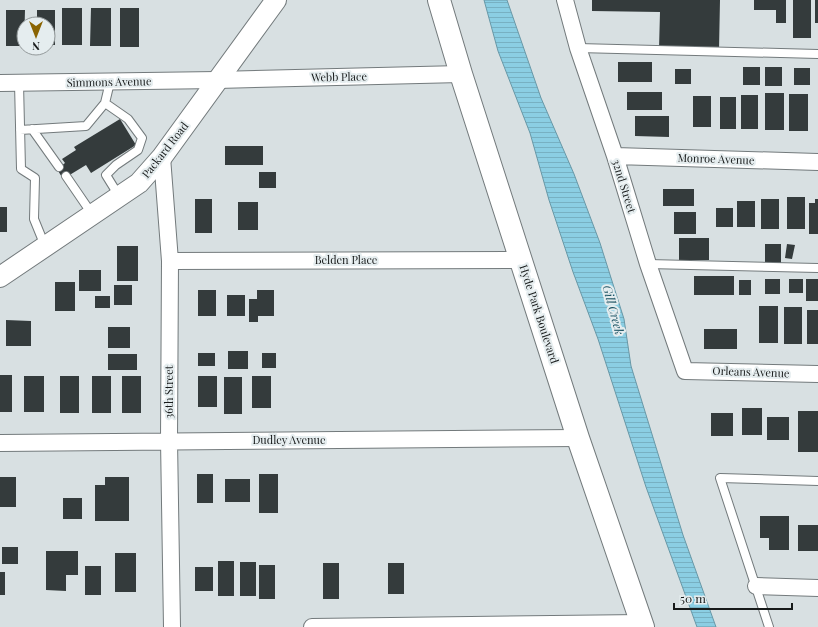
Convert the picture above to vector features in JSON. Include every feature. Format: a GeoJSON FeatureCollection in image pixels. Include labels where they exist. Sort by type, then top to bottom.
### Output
{"type":"FeatureCollection","features":[{"type":"Feature","properties":{"kind":"main road","name":"Hyde Park Boulevard"},"geometry":{"type":"LineString","coordinates":[[439,0],[461,74],[578,438],[642,625]]}},
{"type":"Feature","properties":{"kind":"street","name":"Packard Road"},"geometry":{"type":"LineString","coordinates":[[0,277],[139,183],[162,157],[276,0]]}},
{"type":"Feature","properties":{"kind":"street","name":"32nd Street"},"geometry":{"type":"LineString","coordinates":[[565,0],[578,48],[684,371]]}},
{"type":"Feature","properties":{"kind":"street","name":"Webb Place"},"geometry":{"type":"LineString","coordinates":[[217,80],[461,74]]}},
{"type":"Feature","properties":{"kind":"street","name":"Simmons Avenue"},"geometry":{"type":"LineString","coordinates":[[0,83],[217,80]]}},
{"type":"Feature","properties":{"kind":"street","name":"Monroe Avenue"},"geometry":{"type":"LineString","coordinates":[[614,156],[818,162]]}},
{"type":"Feature","properties":{"kind":"street","name":"36th Street"},"geometry":{"type":"LineString","coordinates":[[162,157],[170,261],[169,440],[172,627]]}},
{"type":"Feature","properties":{"kind":"street","name":"Belden Place"},"geometry":{"type":"LineString","coordinates":[[170,261],[522,260]]}},
{"type":"Feature","properties":{"kind":"street","name":"Orleans Avenue"},"geometry":{"type":"LineString","coordinates":[[684,371],[818,374]]}},
{"type":"Feature","properties":{"kind":"street","name":"Dudley Avenue"},"geometry":{"type":"LineString","coordinates":[[0,443],[169,440],[578,438]]}},
{"type":"Feature","properties":{"kind":"street"},"geometry":{"type":"LineString","coordinates":[[756,586],[818,588]]}},
{"type":"Feature","properties":{"kind":"street"},"geometry":{"type":"LineString","coordinates":[[312,627],[642,625]]}},
{"type":"Feature","properties":{"kind":"lane"},"geometry":{"type":"LineString","coordinates":[[578,48],[818,54]]}},
{"type":"Feature","properties":{"kind":"lane"},"geometry":{"type":"LineString","coordinates":[[20,130],[86,126],[105,103],[110,82]]}},
{"type":"Feature","properties":{"kind":"lane"},"geometry":{"type":"LineString","coordinates":[[19,83],[21,169],[35,178],[34,219],[45,247]]}},
{"type":"Feature","properties":{"kind":"lane"},"geometry":{"type":"LineString","coordinates":[[105,103],[128,119],[142,138],[138,150],[116,165],[106,175],[120,196]]}},
{"type":"Feature","properties":{"kind":"lane"},"geometry":{"type":"LineString","coordinates":[[32,129],[59,167]]}},
{"type":"Feature","properties":{"kind":"lane"},"geometry":{"type":"LineString","coordinates":[[66,176],[92,214]]}},
{"type":"Feature","properties":{"kind":"lane"},"geometry":{"type":"LineString","coordinates":[[648,264],[818,268]]}},
{"type":"Feature","properties":{"kind":"lane"},"geometry":{"type":"LineString","coordinates":[[769,627],[720,478],[818,481]]}},
{"type":"Feature","properties":{"kind":"water","name":"Gill Creek"},"geometry":{"type":"Polygon","coordinates":[[[484,0],[507,0],[541,98],[574,174],[600,243],[624,319],[631,366],[683,535],[716,627],[697,627],[646,487],[598,339],[573,272],[549,200],[530,133],[498,51],[484,0]]]}},
{"type":"Feature","properties":{"kind":"building"},"geometry":{"type":"Polygon","coordinates":[[[592,0],[720,0],[719,50],[659,49],[660,12],[592,11],[592,0]]]}},
{"type":"Feature","properties":{"kind":"building"},"geometry":{"type":"Polygon","coordinates":[[[754,0],[786,0],[786,23],[776,23],[776,10],[754,10],[754,0]]]}},
{"type":"Feature","properties":{"kind":"building"},"geometry":{"type":"Polygon","coordinates":[[[793,0],[811,0],[811,38],[793,38],[793,0]]]}},
{"type":"Feature","properties":{"kind":"building"},"geometry":{"type":"Polygon","coordinates":[[[815,0],[818,0],[818,23],[815,23],[815,0]]]}},
{"type":"Feature","properties":{"kind":"building"},"geometry":{"type":"Polygon","coordinates":[[[62,8],[82,8],[82,45],[62,45],[62,8]]]}},
{"type":"Feature","properties":{"kind":"building"},"geometry":{"type":"Polygon","coordinates":[[[91,8],[111,8],[111,46],[90,46],[91,8]]]}},
{"type":"Feature","properties":{"kind":"building"},"geometry":{"type":"Polygon","coordinates":[[[120,8],[139,8],[139,47],[120,47],[120,8]]]}},
{"type":"Feature","properties":{"kind":"building"},"geometry":{"type":"Polygon","coordinates":[[[6,10],[25,10],[25,16],[16,16],[16,46],[6,46],[6,10]]]}},
{"type":"Feature","properties":{"kind":"building"},"geometry":{"type":"Polygon","coordinates":[[[37,10],[55,10],[55,16],[37,16],[37,10]]]}},
{"type":"Feature","properties":{"kind":"building"},"geometry":{"type":"Polygon","coordinates":[[[618,62],[652,62],[652,82],[618,82],[618,62]]]}},
{"type":"Feature","properties":{"kind":"building"},"geometry":{"type":"Polygon","coordinates":[[[743,67],[760,67],[760,85],[743,85],[743,67]]]}},
{"type":"Feature","properties":{"kind":"building"},"geometry":{"type":"Polygon","coordinates":[[[765,67],[782,67],[782,86],[765,86],[765,67]]]}},
{"type":"Feature","properties":{"kind":"building"},"geometry":{"type":"Polygon","coordinates":[[[794,68],[810,68],[810,85],[794,85],[794,68]]]}},
{"type":"Feature","properties":{"kind":"building"},"geometry":{"type":"Polygon","coordinates":[[[675,69],[691,69],[691,84],[675,84],[675,69]]]}},
{"type":"Feature","properties":{"kind":"building"},"geometry":{"type":"Polygon","coordinates":[[[627,92],[662,92],[662,110],[627,110],[627,92]]]}},
{"type":"Feature","properties":{"kind":"building"},"geometry":{"type":"Polygon","coordinates":[[[765,93],[784,93],[784,130],[765,130],[765,93]]]}},
{"type":"Feature","properties":{"kind":"building"},"geometry":{"type":"Polygon","coordinates":[[[789,94],[808,94],[808,131],[789,131],[789,94]]]}},
{"type":"Feature","properties":{"kind":"building"},"geometry":{"type":"Polygon","coordinates":[[[741,95],[758,95],[758,129],[741,129],[741,95]]]}},
{"type":"Feature","properties":{"kind":"building"},"geometry":{"type":"Polygon","coordinates":[[[693,96],[711,96],[711,127],[693,127],[693,96]]]}},
{"type":"Feature","properties":{"kind":"building"},"geometry":{"type":"Polygon","coordinates":[[[720,97],[736,97],[736,129],[720,129],[720,97]]]}},
{"type":"Feature","properties":{"kind":"building"},"geometry":{"type":"Polygon","coordinates":[[[635,116],[669,116],[669,137],[635,136],[635,116]]]}},
{"type":"Feature","properties":{"kind":"building"},"geometry":{"type":"Polygon","coordinates":[[[120,119],[136,145],[91,173],[86,165],[63,179],[57,169],[65,163],[62,159],[76,150],[74,147],[120,119]]]}},
{"type":"Feature","properties":{"kind":"building"},"geometry":{"type":"Polygon","coordinates":[[[225,146],[263,146],[263,165],[225,165],[225,146]]]}},
{"type":"Feature","properties":{"kind":"building"},"geometry":{"type":"Polygon","coordinates":[[[259,172],[276,172],[276,188],[259,188],[259,172]]]}},
{"type":"Feature","properties":{"kind":"building"},"geometry":{"type":"Polygon","coordinates":[[[663,189],[694,189],[694,206],[663,206],[663,189]]]}},
{"type":"Feature","properties":{"kind":"building"},"geometry":{"type":"Polygon","coordinates":[[[787,197],[805,197],[805,229],[787,229],[787,197]]]}},
{"type":"Feature","properties":{"kind":"building"},"geometry":{"type":"Polygon","coordinates":[[[195,199],[212,199],[212,233],[195,233],[195,199]]]}},
{"type":"Feature","properties":{"kind":"building"},"geometry":{"type":"Polygon","coordinates":[[[761,199],[779,199],[779,229],[761,229],[761,199]]]}},
{"type":"Feature","properties":{"kind":"building"},"geometry":{"type":"Polygon","coordinates":[[[815,199],[818,199],[818,234],[809,234],[809,203],[815,203],[815,199]]]}},
{"type":"Feature","properties":{"kind":"building"},"geometry":{"type":"Polygon","coordinates":[[[737,201],[755,201],[755,227],[737,227],[737,201]]]}},
{"type":"Feature","properties":{"kind":"building"},"geometry":{"type":"Polygon","coordinates":[[[238,202],[258,202],[258,230],[238,230],[238,202]]]}},
{"type":"Feature","properties":{"kind":"building"},"geometry":{"type":"Polygon","coordinates":[[[0,207],[7,207],[7,232],[0,232],[0,207]]]}},
{"type":"Feature","properties":{"kind":"building"},"geometry":{"type":"Polygon","coordinates":[[[716,208],[733,208],[733,227],[716,227],[716,208]]]}},
{"type":"Feature","properties":{"kind":"building"},"geometry":{"type":"Polygon","coordinates":[[[674,212],[696,212],[696,234],[674,234],[674,212]]]}},
{"type":"Feature","properties":{"kind":"building"},"geometry":{"type":"Polygon","coordinates":[[[679,238],[709,238],[709,260],[679,260],[679,238]]]}},
{"type":"Feature","properties":{"kind":"building"},"geometry":{"type":"Polygon","coordinates":[[[765,244],[781,244],[781,263],[765,263],[765,244]]]}},
{"type":"Feature","properties":{"kind":"building"},"geometry":{"type":"Polygon","coordinates":[[[787,244],[795,245],[792,259],[785,258],[787,244]]]}},
{"type":"Feature","properties":{"kind":"building"},"geometry":{"type":"Polygon","coordinates":[[[117,246],[138,246],[138,281],[117,281],[117,246]]]}},
{"type":"Feature","properties":{"kind":"building"},"geometry":{"type":"Polygon","coordinates":[[[79,270],[101,270],[101,291],[79,291],[79,270]]]}},
{"type":"Feature","properties":{"kind":"building"},"geometry":{"type":"Polygon","coordinates":[[[694,276],[734,276],[734,295],[694,295],[694,276]]]}},
{"type":"Feature","properties":{"kind":"building"},"geometry":{"type":"Polygon","coordinates":[[[765,279],[780,279],[780,294],[765,294],[765,279]]]}},
{"type":"Feature","properties":{"kind":"building"},"geometry":{"type":"Polygon","coordinates":[[[789,279],[803,279],[803,293],[789,293],[789,279]]]}},
{"type":"Feature","properties":{"kind":"building"},"geometry":{"type":"Polygon","coordinates":[[[806,279],[818,279],[818,301],[806,301],[806,279]]]}},
{"type":"Feature","properties":{"kind":"building"},"geometry":{"type":"Polygon","coordinates":[[[739,280],[751,280],[751,295],[739,295],[739,280]]]}},
{"type":"Feature","properties":{"kind":"building"},"geometry":{"type":"Polygon","coordinates":[[[55,282],[75,282],[75,311],[55,311],[55,282]]]}},
{"type":"Feature","properties":{"kind":"building"},"geometry":{"type":"Polygon","coordinates":[[[114,285],[132,285],[132,305],[114,305],[114,285]]]}},
{"type":"Feature","properties":{"kind":"building"},"geometry":{"type":"Polygon","coordinates":[[[198,290],[216,290],[216,316],[198,316],[198,290]]]}},
{"type":"Feature","properties":{"kind":"building"},"geometry":{"type":"Polygon","coordinates":[[[257,290],[274,290],[274,316],[258,316],[258,322],[249,322],[249,299],[257,299],[257,290]]]}},
{"type":"Feature","properties":{"kind":"building"},"geometry":{"type":"Polygon","coordinates":[[[227,295],[245,295],[245,316],[227,316],[227,295]]]}},
{"type":"Feature","properties":{"kind":"building"},"geometry":{"type":"Polygon","coordinates":[[[95,296],[110,296],[110,308],[95,308],[95,296]]]}},
{"type":"Feature","properties":{"kind":"building"},"geometry":{"type":"Polygon","coordinates":[[[759,306],[778,306],[778,343],[759,343],[759,306]]]}},
{"type":"Feature","properties":{"kind":"building"},"geometry":{"type":"Polygon","coordinates":[[[784,307],[802,307],[802,344],[784,344],[784,307]]]}},
{"type":"Feature","properties":{"kind":"building"},"geometry":{"type":"Polygon","coordinates":[[[807,310],[818,310],[818,344],[807,344],[807,310]]]}},
{"type":"Feature","properties":{"kind":"building"},"geometry":{"type":"Polygon","coordinates":[[[6,320],[31,321],[31,346],[6,346],[6,320]]]}},
{"type":"Feature","properties":{"kind":"building"},"geometry":{"type":"Polygon","coordinates":[[[108,327],[130,327],[130,348],[108,348],[108,327]]]}},
{"type":"Feature","properties":{"kind":"building"},"geometry":{"type":"Polygon","coordinates":[[[704,329],[737,329],[737,349],[704,349],[704,329]]]}},
{"type":"Feature","properties":{"kind":"building"},"geometry":{"type":"Polygon","coordinates":[[[228,351],[248,351],[248,369],[228,369],[228,351]]]}},
{"type":"Feature","properties":{"kind":"building"},"geometry":{"type":"Polygon","coordinates":[[[198,353],[215,353],[215,366],[198,366],[198,353]]]}},
{"type":"Feature","properties":{"kind":"building"},"geometry":{"type":"Polygon","coordinates":[[[262,353],[276,353],[276,368],[262,368],[262,353]]]}},
{"type":"Feature","properties":{"kind":"building"},"geometry":{"type":"Polygon","coordinates":[[[108,354],[137,354],[137,370],[108,370],[108,354]]]}},
{"type":"Feature","properties":{"kind":"building"},"geometry":{"type":"Polygon","coordinates":[[[0,375],[12,375],[12,412],[0,412],[0,375]]]}},
{"type":"Feature","properties":{"kind":"building"},"geometry":{"type":"Polygon","coordinates":[[[24,376],[44,376],[44,412],[24,412],[24,376]]]}},
{"type":"Feature","properties":{"kind":"building"},"geometry":{"type":"Polygon","coordinates":[[[60,376],[79,376],[79,413],[60,413],[60,376]]]}},
{"type":"Feature","properties":{"kind":"building"},"geometry":{"type":"Polygon","coordinates":[[[92,376],[111,376],[111,413],[92,413],[92,376]]]}},
{"type":"Feature","properties":{"kind":"building"},"geometry":{"type":"Polygon","coordinates":[[[122,376],[141,376],[141,413],[122,413],[122,376]]]}},
{"type":"Feature","properties":{"kind":"building"},"geometry":{"type":"Polygon","coordinates":[[[198,376],[217,376],[217,407],[198,407],[198,376]]]}},
{"type":"Feature","properties":{"kind":"building"},"geometry":{"type":"Polygon","coordinates":[[[252,376],[271,376],[271,408],[252,408],[252,376]]]}},
{"type":"Feature","properties":{"kind":"building"},"geometry":{"type":"Polygon","coordinates":[[[224,377],[242,377],[242,414],[224,414],[224,377]]]}},
{"type":"Feature","properties":{"kind":"building"},"geometry":{"type":"Polygon","coordinates":[[[742,408],[762,408],[762,435],[742,435],[742,408]]]}},
{"type":"Feature","properties":{"kind":"building"},"geometry":{"type":"Polygon","coordinates":[[[798,411],[818,411],[818,452],[798,452],[798,411]]]}},
{"type":"Feature","properties":{"kind":"building"},"geometry":{"type":"Polygon","coordinates":[[[711,413],[733,413],[733,436],[711,436],[711,413]]]}},
{"type":"Feature","properties":{"kind":"building"},"geometry":{"type":"Polygon","coordinates":[[[767,417],[789,417],[789,440],[767,440],[767,417]]]}},
{"type":"Feature","properties":{"kind":"building"},"geometry":{"type":"Polygon","coordinates":[[[197,474],[213,474],[213,503],[197,503],[197,474]]]}},
{"type":"Feature","properties":{"kind":"building"},"geometry":{"type":"Polygon","coordinates":[[[259,474],[278,474],[278,513],[259,513],[259,474]]]}},
{"type":"Feature","properties":{"kind":"building"},"geometry":{"type":"Polygon","coordinates":[[[0,477],[16,477],[16,507],[0,507],[0,477]]]}},
{"type":"Feature","properties":{"kind":"building"},"geometry":{"type":"Polygon","coordinates":[[[105,477],[129,477],[129,521],[95,521],[95,485],[105,485],[105,477]]]}},
{"type":"Feature","properties":{"kind":"building"},"geometry":{"type":"Polygon","coordinates":[[[225,479],[250,479],[250,502],[225,502],[225,479]]]}},
{"type":"Feature","properties":{"kind":"building"},"geometry":{"type":"Polygon","coordinates":[[[63,498],[82,498],[82,519],[63,519],[63,498]]]}},
{"type":"Feature","properties":{"kind":"building"},"geometry":{"type":"Polygon","coordinates":[[[760,516],[789,516],[789,550],[769,550],[769,538],[760,538],[760,516]]]}},
{"type":"Feature","properties":{"kind":"building"},"geometry":{"type":"Polygon","coordinates":[[[798,525],[818,525],[818,551],[798,551],[798,525]]]}},
{"type":"Feature","properties":{"kind":"building"},"geometry":{"type":"Polygon","coordinates":[[[2,547],[18,547],[18,564],[2,564],[2,547]]]}},
{"type":"Feature","properties":{"kind":"building"},"geometry":{"type":"Polygon","coordinates":[[[46,551],[78,551],[78,575],[66,575],[66,591],[46,590],[46,551]]]}},
{"type":"Feature","properties":{"kind":"building"},"geometry":{"type":"Polygon","coordinates":[[[115,553],[136,553],[136,592],[115,592],[115,553]]]}},
{"type":"Feature","properties":{"kind":"building"},"geometry":{"type":"Polygon","coordinates":[[[218,561],[234,561],[234,596],[218,596],[218,561]]]}},
{"type":"Feature","properties":{"kind":"building"},"geometry":{"type":"Polygon","coordinates":[[[240,562],[256,562],[256,596],[240,596],[240,562]]]}},
{"type":"Feature","properties":{"kind":"building"},"geometry":{"type":"Polygon","coordinates":[[[323,563],[339,563],[339,599],[323,599],[323,563]]]}},
{"type":"Feature","properties":{"kind":"building"},"geometry":{"type":"Polygon","coordinates":[[[388,563],[404,563],[404,594],[388,594],[388,563]]]}},
{"type":"Feature","properties":{"kind":"building"},"geometry":{"type":"Polygon","coordinates":[[[259,565],[275,565],[275,599],[259,599],[259,565]]]}},
{"type":"Feature","properties":{"kind":"building"},"geometry":{"type":"Polygon","coordinates":[[[85,566],[101,566],[101,595],[85,595],[85,566]]]}},
{"type":"Feature","properties":{"kind":"building"},"geometry":{"type":"Polygon","coordinates":[[[195,567],[213,567],[213,591],[195,591],[195,567]]]}},
{"type":"Feature","properties":{"kind":"building"},"geometry":{"type":"Polygon","coordinates":[[[0,572],[5,572],[5,595],[0,595],[0,572]]]}}]}
